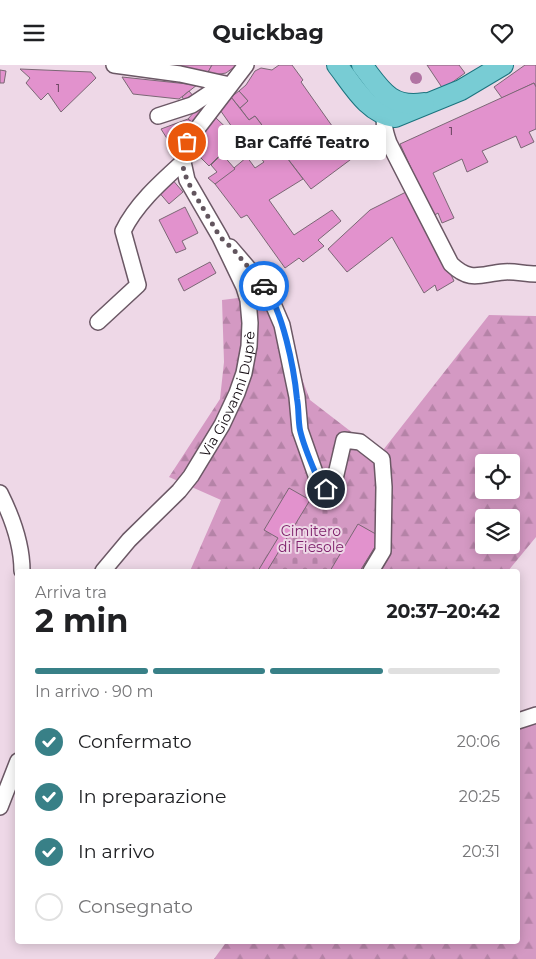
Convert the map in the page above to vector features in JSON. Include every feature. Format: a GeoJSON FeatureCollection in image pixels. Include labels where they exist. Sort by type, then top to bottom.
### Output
{"type":"FeatureCollection","features":[{"type":"Feature","properties":{"kind":"main road"},"geometry":{"type":"LineString","coordinates":[[337,65],[368,104],[388,107],[436,100],[468,86],[503,65]]}},
{"type":"Feature","properties":{"kind":"main road"},"geometry":{"type":"LineString","coordinates":[[362,65],[382,91],[388,107]]}},
{"type":"Feature","properties":{"kind":"street"},"geometry":{"type":"LineString","coordinates":[[114,65],[144,68],[227,89]]}},
{"type":"Feature","properties":{"kind":"street"},"geometry":{"type":"LineString","coordinates":[[98,322],[138,285],[123,231],[128,219],[158,185],[183,162],[187,142],[246,65]]}},
{"type":"Feature","properties":{"kind":"street"},"geometry":{"type":"LineString","coordinates":[[158,116],[192,105],[214,91],[227,89]]}},
{"type":"Feature","properties":{"kind":"street"},"geometry":{"type":"LineString","coordinates":[[388,107],[384,125],[390,143],[451,264],[460,273],[475,276],[505,272],[536,274]]}},
{"type":"Feature","properties":{"kind":"street","name":"Via Giovanni Duprè"},"geometry":{"type":"LineString","coordinates":[[105,569],[129,540],[179,491],[217,436],[241,383],[249,346],[250,309],[244,287],[220,237],[187,180],[183,162]]}},
{"type":"Feature","properties":{"kind":"street"},"geometry":{"type":"LineString","coordinates":[[220,237],[233,249],[260,281],[267,290],[274,305],[282,325],[290,359],[297,397],[300,430],[320,484],[326,489],[334,483],[344,440],[360,442],[382,459],[384,487],[383,551],[372,569]]}},
{"type":"Feature","properties":{"kind":"street"},"geometry":{"type":"LineString","coordinates":[[0,493],[8,509],[19,542],[22,569]]}},
{"type":"Feature","properties":{"kind":"street"},"geometry":{"type":"LineString","coordinates":[[520,720],[536,715]]}},
{"type":"Feature","properties":{"kind":"street"},"geometry":{"type":"LineString","coordinates":[[0,807],[15,769]]}},
{"type":"Feature","properties":{"kind":"green space"},"geometry":{"type":"Polygon","coordinates":[[[270,294],[310,400],[380,454],[489,315],[536,316],[536,537],[510,569],[191,569],[221,500],[169,477],[220,399],[224,362],[222,300],[270,294]]]}},
{"type":"Feature","properties":{"kind":"green space","name":"Cimitero di Fiesole"},"geometry":{"type":"Polygon","coordinates":[[[289,488],[356,528],[358,524],[381,537],[361,569],[259,569],[278,538],[264,530],[289,488]]]}},
{"type":"Feature","properties":{"kind":"green space"},"geometry":{"type":"Polygon","coordinates":[[[536,720],[536,959],[214,959],[225,944],[520,944],[520,727],[536,720]]]}},
{"type":"Feature","properties":{"kind":"building"},"geometry":{"type":"Polygon","coordinates":[[[179,65],[212,65],[207,74],[178,67],[179,65]]]}},
{"type":"Feature","properties":{"kind":"building"},"geometry":{"type":"Polygon","coordinates":[[[212,65],[237,65],[226,73],[207,74],[212,65]]]}},
{"type":"Feature","properties":{"kind":"building"},"geometry":{"type":"Polygon","coordinates":[[[279,65],[292,65],[303,80],[301,82],[354,157],[311,189],[255,116],[249,120],[240,108],[248,101],[239,91],[246,85],[255,71],[261,68],[272,70],[279,65]]]}},
{"type":"Feature","properties":{"kind":"building"},"geometry":{"type":"Polygon","coordinates":[[[427,65],[459,65],[465,73],[443,89],[427,65]]]}},
{"type":"Feature","properties":{"kind":"building"},"geometry":{"type":"Polygon","coordinates":[[[525,65],[536,65],[536,87],[534,83],[502,98],[494,87],[525,65]]]}},
{"type":"Feature","properties":{"kind":"building"},"geometry":{"type":"Polygon","coordinates":[[[20,69],[91,72],[96,78],[61,112],[48,93],[41,100],[26,83],[30,78],[20,69]]]}},
{"type":"Feature","properties":{"kind":"building"},"geometry":{"type":"Polygon","coordinates":[[[0,70],[6,71],[4,83],[0,83],[0,70]]]}},
{"type":"Feature","properties":{"kind":"building"},"geometry":{"type":"Polygon","coordinates":[[[122,77],[197,85],[179,99],[133,94],[122,77]]]}},
{"type":"Feature","properties":{"kind":"building"},"geometry":{"type":"Polygon","coordinates":[[[534,83],[536,87],[536,129],[529,132],[534,142],[521,148],[516,136],[482,151],[488,162],[467,172],[462,159],[433,173],[454,218],[442,223],[438,213],[433,216],[400,144],[534,83]]]}},
{"type":"Feature","properties":{"kind":"building"},"geometry":{"type":"Polygon","coordinates":[[[189,91],[199,103],[191,109],[182,97],[189,91]]]}},
{"type":"Feature","properties":{"kind":"building"},"geometry":{"type":"Polygon","coordinates":[[[239,91],[248,101],[240,108],[231,97],[239,91]]]}},
{"type":"Feature","properties":{"kind":"building"},"geometry":{"type":"Polygon","coordinates":[[[231,97],[249,120],[255,116],[303,179],[269,200],[294,235],[332,210],[341,221],[318,240],[324,246],[303,262],[299,258],[285,268],[247,215],[241,218],[215,184],[247,157],[255,168],[264,162],[250,145],[246,147],[218,107],[231,97]]]}},
{"type":"Feature","properties":{"kind":"building"},"geometry":{"type":"Polygon","coordinates":[[[201,104],[207,108],[194,124],[188,119],[201,104]]]}},
{"type":"Feature","properties":{"kind":"building"},"geometry":{"type":"Polygon","coordinates":[[[216,118],[237,138],[209,166],[189,146],[216,118]]]}},
{"type":"Feature","properties":{"kind":"building"},"geometry":{"type":"Polygon","coordinates":[[[188,119],[194,124],[173,148],[161,129],[188,119]]]}},
{"type":"Feature","properties":{"kind":"building"},"geometry":{"type":"Polygon","coordinates":[[[222,154],[235,169],[215,184],[208,178],[217,172],[211,165],[222,154]]]}},
{"type":"Feature","properties":{"kind":"building"},"geometry":{"type":"Polygon","coordinates":[[[171,178],[183,192],[169,204],[157,190],[171,178]]]}},
{"type":"Feature","properties":{"kind":"building"},"geometry":{"type":"Polygon","coordinates":[[[410,190],[454,281],[437,291],[435,285],[424,293],[392,237],[347,272],[328,249],[370,210],[410,190]]]}},
{"type":"Feature","properties":{"kind":"building"},"geometry":{"type":"Polygon","coordinates":[[[185,207],[198,233],[182,241],[186,249],[176,253],[159,220],[185,207]]]}},
{"type":"Feature","properties":{"kind":"building"},"geometry":{"type":"Polygon","coordinates":[[[210,262],[216,273],[184,291],[178,279],[210,262]]]}},
{"type":"Feature","properties":{"kind":"building"},"geometry":{"type":"Polygon","coordinates":[[[289,488],[310,500],[268,569],[259,569],[278,538],[264,530],[289,488]]]}},
{"type":"Feature","properties":{"kind":"building"},"geometry":{"type":"Polygon","coordinates":[[[358,524],[381,537],[361,569],[331,569],[358,524]]]}},
{"type":"Feature","properties":{"kind":"way so far"},"geometry":{"type":"LineString","coordinates":[[187,142],[183,162],[187,180],[220,237],[233,249],[264,286]]}},
{"type":"Feature","properties":{"kind":"place","name":"Bar Caffé Teatro"},"geometry":{"type":"Point","coordinates":[187,142]}},
{"type":"Feature","properties":{"kind":"route"},"geometry":{"type":"LineString","coordinates":[[264,286],[282,325],[297,397],[300,430],[320,484],[326,489]]}}]}
